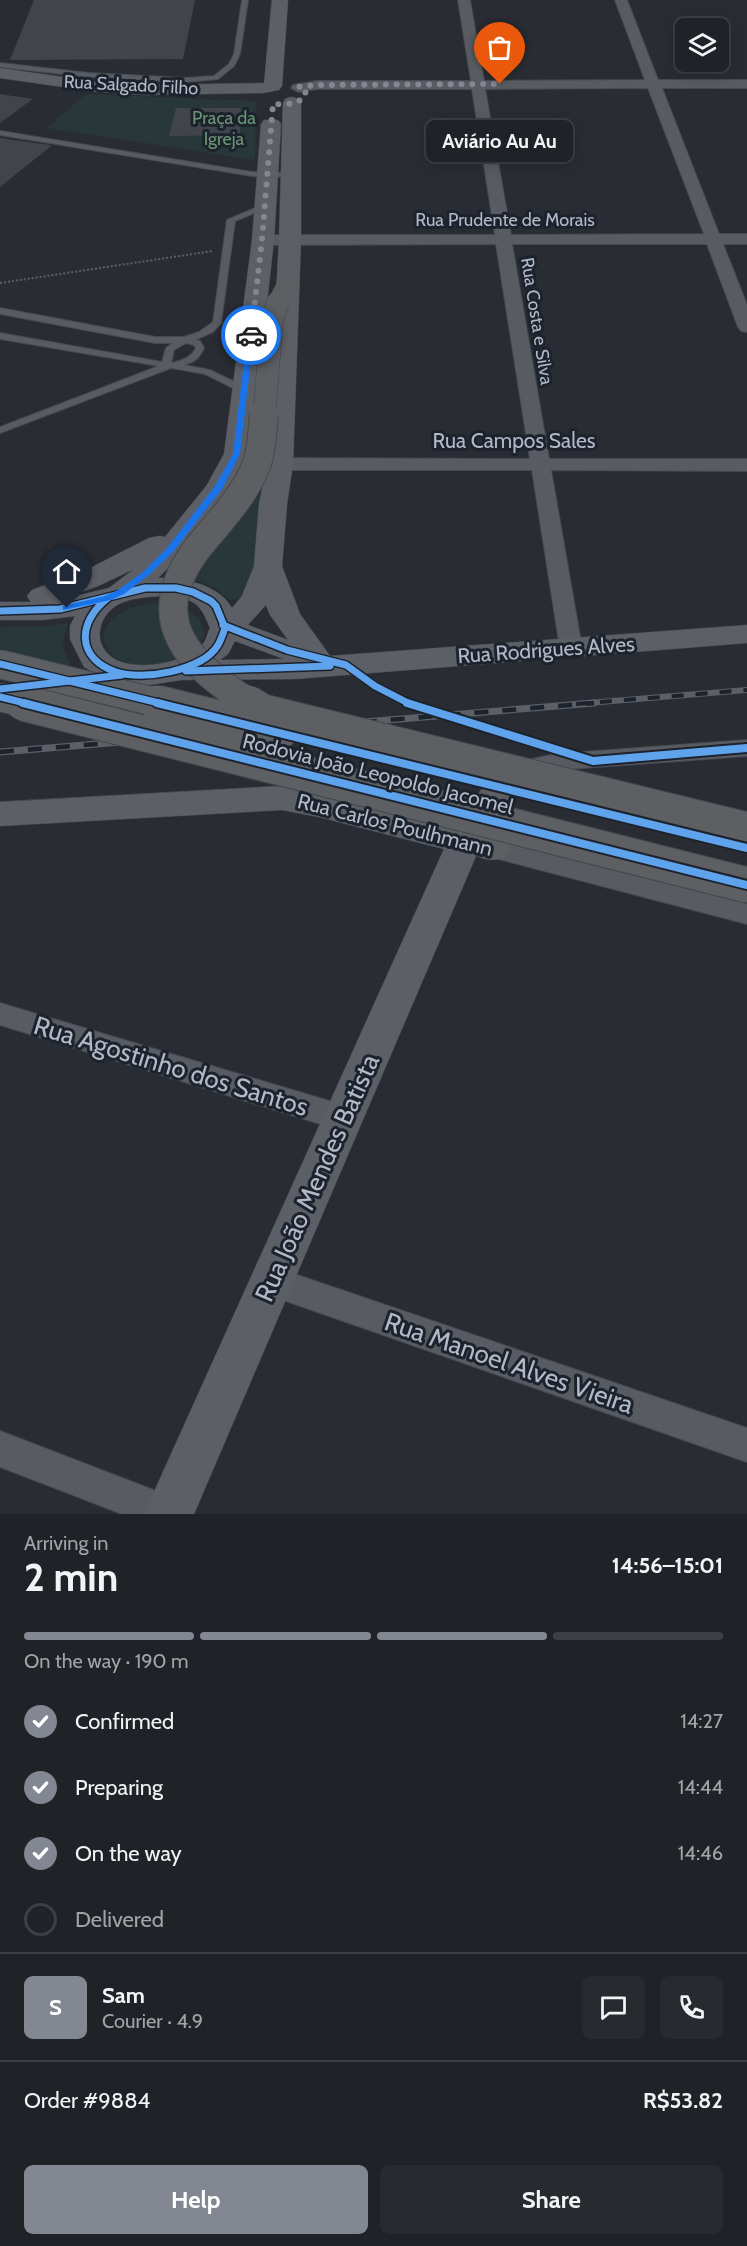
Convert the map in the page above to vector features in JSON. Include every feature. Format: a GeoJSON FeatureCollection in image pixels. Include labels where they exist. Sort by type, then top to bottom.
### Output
{"type":"FeatureCollection","features":[{"type":"Feature","properties":{"kind":"highway"},"geometry":{"type":"LineString","coordinates":[[282,293],[272,321],[260,456],[255,473],[247,488],[189,561],[174,594],[175,626],[192,658],[211,677],[263,712],[747,830]]}},
{"type":"Feature","properties":{"kind":"highway","name":"Rodovia João Leopoldo Jacomel"},"geometry":{"type":"LineString","coordinates":[[0,664],[747,848]]}},
{"type":"Feature","properties":{"kind":"highway","name":"Rodovia João Leopoldo Jacomel"},"geometry":{"type":"LineString","coordinates":[[0,697],[747,885]]}},
{"type":"Feature","properties":{"kind":"highway"},"geometry":{"type":"LineString","coordinates":[[479,845],[478,832],[496,789],[526,773],[558,766],[747,812]]}},
{"type":"Feature","properties":{"kind":"main road"},"geometry":{"type":"LineString","coordinates":[[223,626],[240,616],[256,599],[268,566],[273,504],[280,464],[282,293],[290,239],[291,176],[280,91],[280,0]]}},
{"type":"Feature","properties":{"kind":"main road","name":"Rua Salgado Filho"},"geometry":{"type":"LineString","coordinates":[[3,75],[116,92],[280,91]]}},
{"type":"Feature","properties":{"kind":"main road"},"geometry":{"type":"LineString","coordinates":[[127,674],[102,664],[87,649],[85,622],[94,608],[146,574],[170,550],[219,487],[237,454],[262,240],[267,176],[280,91]]}},
{"type":"Feature","properties":{"kind":"main road"},"geometry":{"type":"LineString","coordinates":[[0,606],[57,591],[90,579],[154,547],[193,520]]}},
{"type":"Feature","properties":{"kind":"main road"},"geometry":{"type":"LineString","coordinates":[[268,566],[285,615],[335,663]]}},
{"type":"Feature","properties":{"kind":"main road"},"geometry":{"type":"LineString","coordinates":[[0,611],[67,608],[114,595],[156,587],[192,592],[209,600],[217,608],[223,626],[218,646],[208,656],[180,671],[163,675],[127,674],[0,689]]}},
{"type":"Feature","properties":{"kind":"main road"},"geometry":{"type":"LineString","coordinates":[[223,626],[267,643],[335,663]]}},
{"type":"Feature","properties":{"kind":"main road","name":"Rua Rodrigues Alves"},"geometry":{"type":"LineString","coordinates":[[180,671],[295,669],[335,663],[747,634]]}},
{"type":"Feature","properties":{"kind":"main road","name":"Rua Carlos Poulhmann"},"geometry":{"type":"LineString","coordinates":[[0,814],[136,804],[282,798],[319,804],[479,845]]}},
{"type":"Feature","properties":{"kind":"main road","name":"Rua João Mendes Batista"},"geometry":{"type":"LineString","coordinates":[[169,1514],[343,1118],[479,845]]}},
{"type":"Feature","properties":{"kind":"street","name":"Rua Costa e Silva"},"geometry":{"type":"LineString","coordinates":[[464,0],[572,648]]}},
{"type":"Feature","properties":{"kind":"street"},"geometry":{"type":"LineString","coordinates":[[621,0],[747,327]]}},
{"type":"Feature","properties":{"kind":"street"},"geometry":{"type":"LineString","coordinates":[[280,91],[317,85],[747,84]]}},
{"type":"Feature","properties":{"kind":"street","name":"Rua Prudente de Morais"},"geometry":{"type":"LineString","coordinates":[[262,240],[747,239]]}},
{"type":"Feature","properties":{"kind":"street","name":"Rua Campos Sales"},"geometry":{"type":"LineString","coordinates":[[280,464],[747,465]]}},
{"type":"Feature","properties":{"kind":"street"},"geometry":{"type":"LineString","coordinates":[[479,845],[483,800],[489,789],[500,780],[536,766],[555,762],[593,762],[747,748]]}},
{"type":"Feature","properties":{"kind":"street","name":"Rua Carlos Poulhmann"},"geometry":{"type":"LineString","coordinates":[[479,845],[747,914]]}},
{"type":"Feature","properties":{"kind":"street","name":"Rua Agostinho dos Santos"},"geometry":{"type":"LineString","coordinates":[[0,1014],[343,1118]]}},
{"type":"Feature","properties":{"kind":"street","name":"Rua Manoel Alves Vieira"},"geometry":{"type":"LineString","coordinates":[[271,1281],[747,1445]]}},
{"type":"Feature","properties":{"kind":"street"},"geometry":{"type":"LineString","coordinates":[[0,1449],[169,1514]]}},
{"type":"Feature","properties":{"kind":"lane"},"geometry":{"type":"LineString","coordinates":[[3,75],[89,75],[186,80],[216,78],[232,65],[237,54],[245,0]]}},
{"type":"Feature","properties":{"kind":"lane"},"geometry":{"type":"LineString","coordinates":[[0,134],[267,176],[291,176]]}},
{"type":"Feature","properties":{"kind":"lane"},"geometry":{"type":"LineString","coordinates":[[166,367],[167,352],[182,340],[205,334],[218,322],[231,220],[265,207]]}},
{"type":"Feature","properties":{"kind":"lane"},"geometry":{"type":"LineString","coordinates":[[0,311],[155,339],[182,340],[197,344],[199,353],[190,360],[0,430]]}},
{"type":"Feature","properties":{"kind":"lane"},"geometry":{"type":"LineString","coordinates":[[0,336],[216,375],[244,390]]}},
{"type":"Feature","properties":{"kind":"path"},"geometry":{"type":"LineString","coordinates":[[0,283],[226,250]]}},
{"type":"Feature","properties":{"kind":"green space","name":"Praça da Igreja"},"geometry":{"type":"Polygon","coordinates":[[[86,94],[256,101],[255,160],[47,128],[86,94]]]}},
{"type":"Feature","properties":{"kind":"green space"},"geometry":{"type":"Polygon","coordinates":[[[261,478],[254,569],[246,598],[229,600],[214,587],[191,578],[261,478]]]}},
{"type":"Feature","properties":{"kind":"green space"},"geometry":{"type":"Polygon","coordinates":[[[155,603],[181,606],[199,618],[205,634],[197,647],[170,663],[137,666],[122,661],[110,652],[103,639],[105,630],[109,623],[122,612],[155,603]]]}},
{"type":"Feature","properties":{"kind":"green space"},"geometry":{"type":"Polygon","coordinates":[[[68,623],[62,645],[71,667],[0,675],[0,627],[49,626],[68,623]]]}},
{"type":"Feature","properties":{"kind":"building"},"geometry":{"type":"Polygon","coordinates":[[[34,0],[195,0],[183,59],[10,60],[34,0]]]}},
{"type":"Feature","properties":{"kind":"building"},"geometry":{"type":"Polygon","coordinates":[[[0,94],[33,99],[0,123],[0,94]]]}},
{"type":"Feature","properties":{"kind":"building"},"geometry":{"type":"Polygon","coordinates":[[[176,108],[242,108],[240,135],[169,136],[176,108]]]}},
{"type":"Feature","properties":{"kind":"building"},"geometry":{"type":"Polygon","coordinates":[[[0,138],[50,145],[51,146],[0,187],[0,138]]]}},
{"type":"Feature","properties":{"kind":"railway"},"geometry":{"type":"LineString","coordinates":[[576,704],[747,690]]}},
{"type":"Feature","properties":{"kind":"railway"},"geometry":{"type":"LineString","coordinates":[[0,752],[594,703]]}},
{"type":"Feature","properties":{"kind":"cycle path"},"geometry":{"type":"LineString","coordinates":[[0,611],[60,609],[145,588],[176,588],[193,592],[211,601],[216,606],[225,628],[217,647],[198,662],[172,672],[143,676],[116,672],[95,660],[85,639],[87,621],[98,606],[108,598]]}},
{"type":"Feature","properties":{"kind":"cycle path"},"geometry":{"type":"LineString","coordinates":[[223,625],[287,650],[346,665],[375,686],[409,704],[593,761],[747,748]]}},
{"type":"Feature","properties":{"kind":"cycle path"},"geometry":{"type":"LineString","coordinates":[[0,664],[747,848]]}},
{"type":"Feature","properties":{"kind":"cycle path"},"geometry":{"type":"LineString","coordinates":[[186,671],[330,666]]}},
{"type":"Feature","properties":{"kind":"cycle path"},"geometry":{"type":"LineString","coordinates":[[0,689],[122,675]]}},
{"type":"Feature","properties":{"kind":"cycle path"},"geometry":{"type":"LineString","coordinates":[[0,697],[747,885]]}},
{"type":"Feature","properties":{"kind":"way so far"},"geometry":{"type":"LineString","coordinates":[[251,335],[262,240],[273,104],[301,100],[306,93],[298,87],[317,85],[500,84]]}},
{"type":"Feature","properties":{"kind":"place","name":"Aviário Au Au"},"geometry":{"type":"Point","coordinates":[500,84]}},
{"type":"Feature","properties":{"kind":"route"},"geometry":{"type":"LineString","coordinates":[[67,608],[108,598],[121,592],[146,574],[170,550],[219,487],[237,454],[251,335]]}}]}
